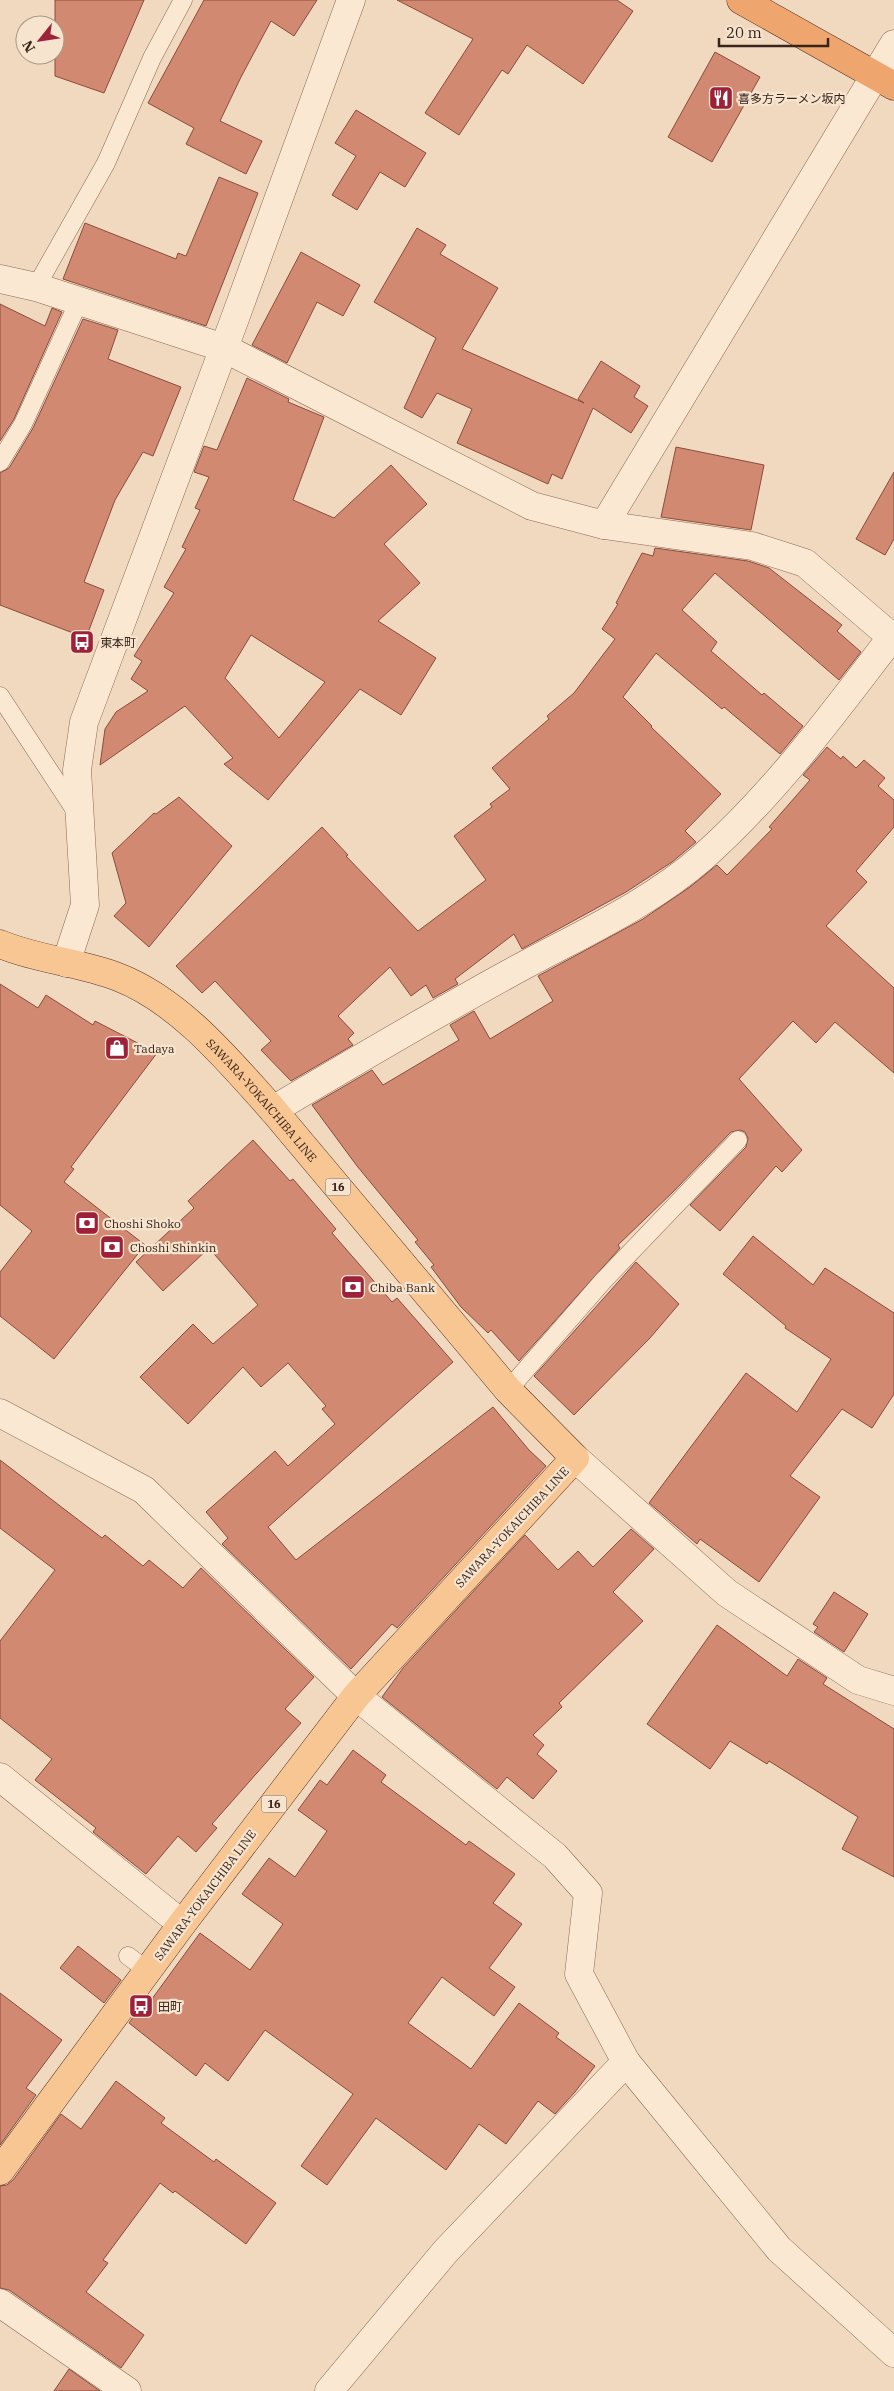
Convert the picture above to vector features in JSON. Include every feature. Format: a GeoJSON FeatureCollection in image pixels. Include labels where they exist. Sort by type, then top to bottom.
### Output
{"type":"FeatureCollection","features":[{"type":"Feature","properties":{"kind":"highway"},"geometry":{"type":"LineString","coordinates":[[740,0],[884,81]]}},
{"type":"Feature","properties":{"kind":"main road","name":"SAWARA-YOKAICHIBA LINE"},"geometry":{"type":"LineString","coordinates":[[0,944],[22,954],[118,977],[167,1002],[234,1067],[273,1110],[508,1390],[575,1458],[356,1696],[182,1924],[138,1964],[0,2172]]}},
{"type":"Feature","properties":{"kind":"street"},"geometry":{"type":"LineString","coordinates":[[66,963],[85,905],[77,770],[84,722],[224,348],[351,0]]}},
{"type":"Feature","properties":{"kind":"street"},"geometry":{"type":"LineString","coordinates":[[604,525],[884,81],[894,44]]}},
{"type":"Feature","properties":{"kind":"street"},"geometry":{"type":"LineString","coordinates":[[0,279],[36,287],[224,348],[532,506],[604,525],[752,546],[805,563],[893,638],[822,729],[750,810],[702,857],[651,896],[454,1004],[273,1110]]}},
{"type":"Feature","properties":{"kind":"street"},"geometry":{"type":"LineString","coordinates":[[0,1413],[144,1490],[356,1696],[554,1856],[588,1893],[578,1974],[626,2062],[780,2249],[894,2353]]}},
{"type":"Feature","properties":{"kind":"street"},"geometry":{"type":"LineString","coordinates":[[575,1458],[727,1593],[858,1680],[894,1691]]}},
{"type":"Feature","properties":{"kind":"street"},"geometry":{"type":"LineString","coordinates":[[0,1777],[182,1924]]}},
{"type":"Feature","properties":{"kind":"street"},"geometry":{"type":"LineString","coordinates":[[329,2391],[445,2252],[626,2062]]}},
{"type":"Feature","properties":{"kind":"street"},"geometry":{"type":"LineString","coordinates":[[0,2303],[127,2391]]}},
{"type":"Feature","properties":{"kind":"lane"},"geometry":{"type":"LineString","coordinates":[[36,287],[106,163],[152,58],[182,0]]}},
{"type":"Feature","properties":{"kind":"lane"},"geometry":{"type":"LineString","coordinates":[[0,462],[23,424],[79,301]]}},
{"type":"Feature","properties":{"kind":"lane"},"geometry":{"type":"LineString","coordinates":[[0,696],[80,818]]}},
{"type":"Feature","properties":{"kind":"lane"},"geometry":{"type":"LineString","coordinates":[[508,1390],[603,1281],[738,1140]]}},
{"type":"Feature","properties":{"kind":"building"},"geometry":{"type":"Polygon","coordinates":[[[55,0],[144,0],[104,93],[55,76],[55,65],[65,65],[65,15],[55,15],[55,0]]]}},
{"type":"Feature","properties":{"kind":"building"},"geometry":{"type":"Polygon","coordinates":[[[204,0],[317,0],[294,36],[271,21],[220,121],[262,141],[246,174],[186,144],[194,128],[148,103],[204,0]]]}},
{"type":"Feature","properties":{"kind":"building"},"geometry":{"type":"Polygon","coordinates":[[[397,0],[617,0],[633,11],[583,84],[527,45],[508,74],[502,70],[459,135],[425,113],[473,39],[397,0]]]}},
{"type":"Feature","properties":{"kind":"building"},"geometry":{"type":"Polygon","coordinates":[[[715,52],[760,77],[712,162],[668,137],[715,52]]]}},
{"type":"Feature","properties":{"kind":"building"},"geometry":{"type":"Polygon","coordinates":[[[356,110],[426,153],[405,187],[380,172],[357,210],[332,195],[356,156],[335,143],[356,110]]]}},
{"type":"Feature","properties":{"kind":"building"},"geometry":{"type":"Polygon","coordinates":[[[219,177],[258,193],[206,326],[63,279],[85,223],[176,259],[178,253],[186,256],[219,177]]]}},
{"type":"Feature","properties":{"kind":"building"},"geometry":{"type":"Polygon","coordinates":[[[417,228],[446,245],[440,254],[498,288],[462,349],[584,403],[578,399],[601,361],[640,386],[634,397],[648,406],[631,433],[593,408],[562,479],[552,474],[548,484],[457,443],[472,409],[437,393],[422,418],[404,408],[436,338],[374,302],[417,228]]]}},
{"type":"Feature","properties":{"kind":"building"},"geometry":{"type":"Polygon","coordinates":[[[301,252],[360,285],[343,316],[317,302],[287,363],[252,345],[301,252]]]}},
{"type":"Feature","properties":{"kind":"building"},"geometry":{"type":"Polygon","coordinates":[[[0,304],[45,326],[52,308],[62,312],[14,419],[0,441],[0,304]]]}},
{"type":"Feature","properties":{"kind":"building"},"geometry":{"type":"Polygon","coordinates":[[[83,319],[118,330],[108,359],[181,387],[153,456],[143,452],[115,500],[84,582],[104,590],[86,638],[0,605],[0,473],[9,468],[33,428],[83,319]]]}},
{"type":"Feature","properties":{"kind":"building"},"geometry":{"type":"Polygon","coordinates":[[[247,378],[289,399],[288,402],[324,417],[293,500],[334,518],[391,465],[427,504],[384,544],[420,583],[378,621],[436,658],[401,715],[360,689],[268,800],[224,764],[233,758],[185,706],[100,765],[105,729],[116,712],[148,691],[131,679],[142,661],[134,656],[174,593],[164,587],[186,549],[182,547],[200,510],[195,508],[209,477],[194,472],[204,446],[217,450],[247,378]],[[251,635],[225,678],[279,738],[325,682],[251,635]]]}},
{"type":"Feature","properties":{"kind":"building"},"geometry":{"type":"Polygon","coordinates":[[[676,447],[764,465],[751,530],[661,517],[676,447]]]}},
{"type":"Feature","properties":{"kind":"building"},"geometry":{"type":"Polygon","coordinates":[[[894,472],[894,539],[885,555],[856,539],[894,472]]]}},
{"type":"Feature","properties":{"kind":"building"},"geometry":{"type":"Polygon","coordinates":[[[655,548],[748,561],[769,568],[842,625],[837,631],[861,652],[839,680],[715,573],[682,610],[717,642],[711,651],[762,695],[764,693],[803,726],[780,754],[724,707],[722,709],[656,653],[623,697],[651,727],[721,794],[685,831],[696,842],[672,862],[626,892],[522,949],[514,934],[455,979],[458,984],[433,998],[426,985],[411,996],[390,967],[338,1016],[354,1033],[348,1039],[353,1045],[291,1081],[261,1050],[271,1041],[215,981],[202,993],[176,966],[322,827],[348,855],[346,856],[418,931],[486,880],[454,836],[492,807],[490,804],[510,789],[492,768],[549,719],[547,716],[574,693],[615,639],[602,629],[618,604],[616,603],[642,553],[653,556],[655,548]]]}},
{"type":"Feature","properties":{"kind":"building"},"geometry":{"type":"Polygon","coordinates":[[[827,747],[841,759],[843,756],[856,768],[864,760],[885,778],[878,786],[894,800],[894,827],[856,871],[867,882],[826,926],[894,988],[894,1073],[835,1022],[816,1043],[793,1021],[739,1079],[802,1150],[782,1172],[776,1166],[720,1231],[690,1205],[746,1147],[748,1138],[745,1132],[740,1130],[731,1132],[618,1245],[620,1248],[519,1361],[491,1330],[488,1333],[461,1307],[431,1267],[434,1265],[415,1242],[418,1240],[357,1166],[312,1105],[372,1070],[383,1085],[459,1040],[450,1025],[474,1011],[490,1039],[553,1001],[538,976],[643,919],[690,887],[717,865],[727,875],[772,829],[769,827],[810,780],[803,775],[827,747]]]}},
{"type":"Feature","properties":{"kind":"building"},"geometry":{"type":"Polygon","coordinates":[[[179,797],[232,846],[149,947],[114,916],[126,903],[112,853],[154,813],[156,814],[179,797]]]}},
{"type":"Feature","properties":{"kind":"building"},"geometry":{"type":"Polygon","coordinates":[[[0,984],[38,1008],[46,995],[93,1025],[95,1021],[157,1053],[71,1167],[74,1169],[64,1182],[145,1245],[54,1359],[0,1316],[0,1272],[32,1231],[0,1205],[0,984]]]}},
{"type":"Feature","properties":{"kind":"building"},"geometry":{"type":"Polygon","coordinates":[[[253,1140],[290,1181],[293,1179],[336,1229],[332,1233],[392,1302],[397,1298],[453,1362],[268,1527],[296,1560],[493,1407],[529,1450],[546,1466],[397,1628],[392,1624],[351,1669],[222,1544],[228,1538],[206,1512],[275,1451],[288,1466],[335,1424],[322,1409],[326,1406],[288,1363],[261,1387],[243,1367],[188,1424],[140,1377],[193,1324],[213,1344],[258,1305],[209,1248],[163,1291],[136,1262],[194,1208],[188,1201],[253,1140]]]}},
{"type":"Feature","properties":{"kind":"building"},"geometry":{"type":"Polygon","coordinates":[[[753,1236],[813,1285],[825,1268],[894,1313],[894,1394],[872,1428],[842,1409],[790,1476],[820,1497],[759,1582],[700,1539],[697,1544],[649,1503],[746,1373],[797,1412],[831,1359],[785,1328],[786,1326],[723,1274],[753,1236]]]}},
{"type":"Feature","properties":{"kind":"building"},"geometry":{"type":"Polygon","coordinates":[[[636,1262],[679,1304],[650,1338],[574,1415],[534,1376],[636,1262]]]}},
{"type":"Feature","properties":{"kind":"building"},"geometry":{"type":"Polygon","coordinates":[[[0,1460],[102,1538],[105,1535],[143,1566],[149,1560],[183,1588],[201,1568],[314,1677],[285,1709],[301,1723],[212,1824],[217,1828],[196,1852],[178,1836],[146,1874],[93,1832],[96,1828],[35,1780],[52,1759],[0,1718],[0,1641],[55,1570],[0,1528],[0,1460]]]}},
{"type":"Feature","properties":{"kind":"building"},"geometry":{"type":"Polygon","coordinates":[[[631,1529],[654,1549],[613,1592],[643,1621],[559,1703],[562,1707],[533,1735],[544,1745],[537,1754],[557,1771],[533,1799],[507,1777],[497,1789],[382,1697],[403,1668],[525,1535],[558,1570],[578,1551],[593,1567],[631,1529]]]}},
{"type":"Feature","properties":{"kind":"building"},"geometry":{"type":"Polygon","coordinates":[[[834,1592],[868,1614],[844,1652],[814,1632],[818,1627],[813,1624],[834,1592]]]}},
{"type":"Feature","properties":{"kind":"building"},"geometry":{"type":"Polygon","coordinates":[[[717,1625],[787,1676],[798,1659],[827,1678],[823,1684],[894,1729],[894,1877],[842,1849],[858,1817],[769,1761],[767,1764],[730,1741],[710,1769],[647,1724],[717,1625]]]}},
{"type":"Feature","properties":{"kind":"building"},"geometry":{"type":"Polygon","coordinates":[[[353,1750],[386,1775],[381,1782],[466,1845],[469,1841],[515,1874],[493,1903],[522,1924],[489,1968],[515,1987],[494,2016],[442,1977],[408,2023],[471,2069],[519,2003],[559,2033],[556,2037],[595,2066],[555,2114],[538,2101],[506,2144],[479,2124],[446,2170],[376,2118],[327,2185],[301,2166],[353,2094],[265,2030],[228,2081],[205,2063],[196,2076],[129,2023],[145,2000],[149,2003],[200,1933],[250,1970],[283,1924],[242,1894],[269,1858],[295,1877],[327,1831],[298,1810],[320,1780],[327,1785],[353,1750]]]}},
{"type":"Feature","properties":{"kind":"building"},"geometry":{"type":"Polygon","coordinates":[[[78,1946],[121,1980],[104,2003],[60,1968],[78,1946]]]}},
{"type":"Feature","properties":{"kind":"building"},"geometry":{"type":"Polygon","coordinates":[[[0,1993],[62,2040],[26,2088],[36,2095],[0,2145],[0,1993]]]}},
{"type":"Feature","properties":{"kind":"building"},"geometry":{"type":"Polygon","coordinates":[[[116,2081],[165,2118],[161,2123],[214,2162],[216,2159],[276,2203],[246,2244],[175,2191],[173,2193],[160,2183],[103,2260],[108,2263],[86,2292],[144,2335],[121,2368],[9,2290],[0,2288],[0,2186],[7,2185],[13,2180],[61,2114],[81,2129],[116,2081]]]}},
{"type":"Feature","properties":{"kind":"building"},"geometry":{"type":"Polygon","coordinates":[[[69,2369],[100,2391],[54,2391],[69,2369]]]}},
{"type":"Feature","properties":{"kind":"place","name":"喜多方ラーメン坂内"},"geometry":{"type":"Point","coordinates":[721,98]}},
{"type":"Feature","properties":{"kind":"place","name":"東本町"},"geometry":{"type":"Point","coordinates":[82,642]}},
{"type":"Feature","properties":{"kind":"place","name":"Tadaya"},"geometry":{"type":"Point","coordinates":[117,1048]}},
{"type":"Feature","properties":{"kind":"place","name":"Choshi Shoko"},"geometry":{"type":"Point","coordinates":[87,1223]}},
{"type":"Feature","properties":{"kind":"place","name":"Choshi Shinkin"},"geometry":{"type":"Point","coordinates":[112,1247]}},
{"type":"Feature","properties":{"kind":"place","name":"Chiba Bank"},"geometry":{"type":"Point","coordinates":[353,1287]}},
{"type":"Feature","properties":{"kind":"place","name":"田町"},"geometry":{"type":"Point","coordinates":[141,2006]}}]}
